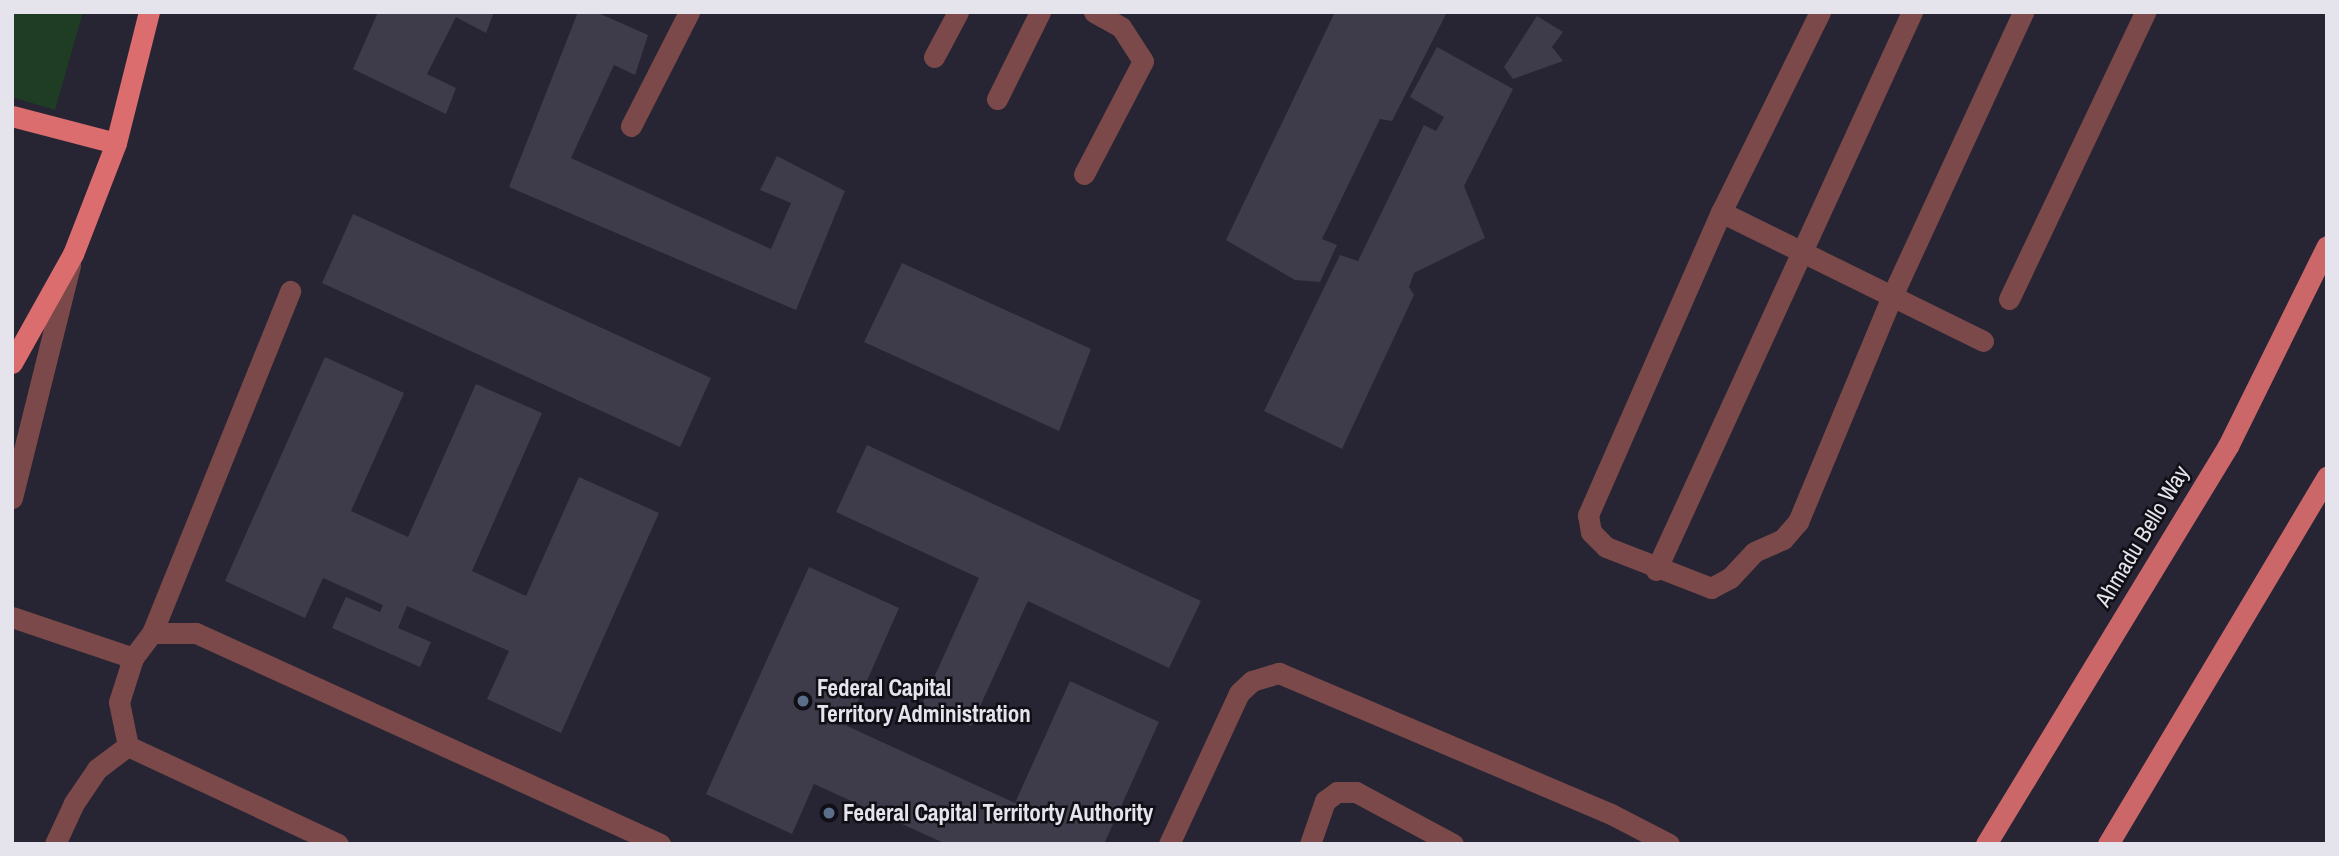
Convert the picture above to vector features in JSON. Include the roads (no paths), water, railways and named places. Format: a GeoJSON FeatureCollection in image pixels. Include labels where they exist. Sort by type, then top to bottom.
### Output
{"type":"FeatureCollection","features":[{"type":"Feature","properties":{"kind":"highway"},"geometry":{"type":"LineString","coordinates":[[12,363],[73,254],[116,143],[149,12]]}},
{"type":"Feature","properties":{"kind":"highway"},"geometry":{"type":"LineString","coordinates":[[12,116],[116,143]]}},
{"type":"Feature","properties":{"kind":"main road","name":"Ahmadu Bello Way"},"geometry":{"type":"LineString","coordinates":[[1986,844],[2228,446],[2327,246]]}},
{"type":"Feature","properties":{"kind":"main road"},"geometry":{"type":"LineString","coordinates":[[2108,844],[2327,476]]}},
{"type":"Feature","properties":{"kind":"lane"},"geometry":{"type":"LineString","coordinates":[[631,126],[690,12]]}},
{"type":"Feature","properties":{"kind":"lane"},"geometry":{"type":"LineString","coordinates":[[934,57],[958,12]]}},
{"type":"Feature","properties":{"kind":"lane"},"geometry":{"type":"LineString","coordinates":[[997,99],[1040,12]]}},
{"type":"Feature","properties":{"kind":"lane"},"geometry":{"type":"LineString","coordinates":[[1084,174],[1143,61],[1121,27],[1094,12]]}},
{"type":"Feature","properties":{"kind":"lane"},"geometry":{"type":"LineString","coordinates":[[1820,12],[1721,212],[1588,515],[1591,532],[1606,547],[1656,570],[1711,588],[1730,578],[1754,552],[1783,539],[1798,522],[1892,296],[2023,12]]}},
{"type":"Feature","properties":{"kind":"lane"},"geometry":{"type":"LineString","coordinates":[[1656,570],[1805,253],[1912,12]]}},
{"type":"Feature","properties":{"kind":"lane"},"geometry":{"type":"LineString","coordinates":[[2008,299],[2145,12]]}},
{"type":"Feature","properties":{"kind":"lane"},"geometry":{"type":"LineString","coordinates":[[1721,212],[1983,341]]}},
{"type":"Feature","properties":{"kind":"lane"},"geometry":{"type":"LineString","coordinates":[[12,498],[73,254]]}},
{"type":"Feature","properties":{"kind":"lane"},"geometry":{"type":"LineString","coordinates":[[128,746],[118,702],[133,659],[152,633],[290,290]]}},
{"type":"Feature","properties":{"kind":"lane"},"geometry":{"type":"LineString","coordinates":[[12,617],[133,659]]}},
{"type":"Feature","properties":{"kind":"lane"},"geometry":{"type":"LineString","coordinates":[[152,633],[197,634],[614,835],[660,844]]}},
{"type":"Feature","properties":{"kind":"lane"},"geometry":{"type":"LineString","coordinates":[[1168,844],[1239,693],[1252,681],[1279,673],[1611,814],[1669,844]]}},
{"type":"Feature","properties":{"kind":"lane"},"geometry":{"type":"LineString","coordinates":[[55,844],[74,803],[97,769],[128,746]]}},
{"type":"Feature","properties":{"kind":"lane"},"geometry":{"type":"LineString","coordinates":[[128,746],[338,844]]}},
{"type":"Feature","properties":{"kind":"lane"},"geometry":{"type":"LineString","coordinates":[[1310,844],[1325,801],[1338,792],[1356,792],[1453,844]]}},
{"type":"Feature","properties":{"kind":"place","name":"Federal Capital Territory Administration"},"geometry":{"type":"Point","coordinates":[803,701]}},
{"type":"Feature","properties":{"kind":"place","name":"Federal Capital Territorty Authority"},"geometry":{"type":"Point","coordinates":[829,813]}}]}
